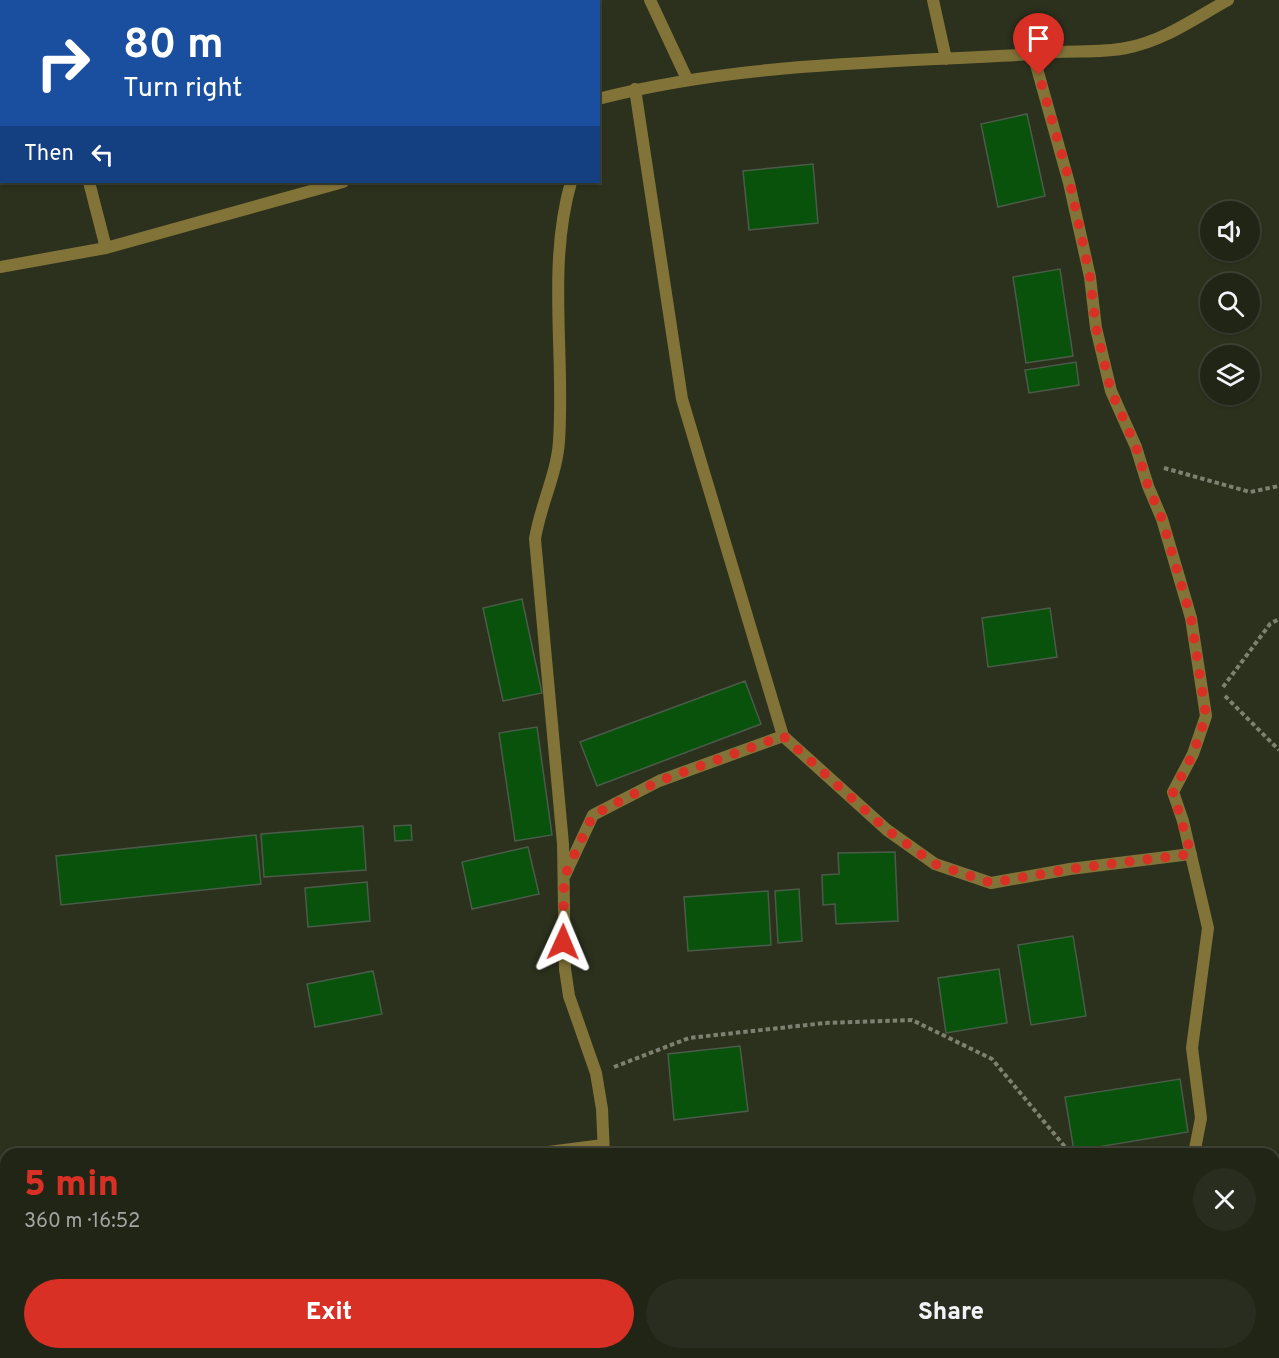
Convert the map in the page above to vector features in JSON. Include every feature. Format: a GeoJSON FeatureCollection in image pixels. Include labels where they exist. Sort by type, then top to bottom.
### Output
{"type":"FeatureCollection","features":[{"type":"Feature","properties":{"kind":"street"},"geometry":{"type":"LineString","coordinates":[[650,0],[687,79]]}},
{"type":"Feature","properties":{"kind":"street"},"geometry":{"type":"LineString","coordinates":[[933,0],[946,59]]}},
{"type":"Feature","properties":{"kind":"street"},"geometry":{"type":"LineString","coordinates":[[600,98],[687,79],[846,64],[1033,54],[1061,49],[1126,48],[1158,39],[1228,0]]}},
{"type":"Feature","properties":{"kind":"street"},"geometry":{"type":"LineString","coordinates":[[1033,54],[1070,183],[1090,277],[1096,328],[1111,391],[1162,519],[1191,618],[1206,716],[1193,754],[1173,792],[1191,854],[1208,928],[1192,1047],[1201,1118],[1195,1148]]}},
{"type":"Feature","properties":{"kind":"street"},"geometry":{"type":"LineString","coordinates":[[635,89],[682,399],[783,736],[887,830],[935,864],[991,883],[1070,869],[1191,854]]}},
{"type":"Feature","properties":{"kind":"street"},"geometry":{"type":"LineString","coordinates":[[88,183],[106,248]]}},
{"type":"Feature","properties":{"kind":"street"},"geometry":{"type":"LineString","coordinates":[[0,267],[106,248],[339,183]]}},
{"type":"Feature","properties":{"kind":"street"},"geometry":{"type":"LineString","coordinates":[[572,183],[560,236],[559,446],[539,511],[535,539],[564,877],[563,942],[569,996],[596,1073],[603,1110],[604,1148]]}},
{"type":"Feature","properties":{"kind":"street"},"geometry":{"type":"LineString","coordinates":[[564,877],[593,815],[659,781],[783,736]]}},
{"type":"Feature","properties":{"kind":"path"},"geometry":{"type":"LineString","coordinates":[[1140,461],[1250,492],[1279,486]]}},
{"type":"Feature","properties":{"kind":"path"},"geometry":{"type":"LineString","coordinates":[[1279,619],[1269,624],[1220,691],[1279,750]]}},
{"type":"Feature","properties":{"kind":"path"},"geometry":{"type":"LineString","coordinates":[[596,1073],[689,1038],[825,1023],[912,1020],[992,1059],[1066,1148]]}},
{"type":"Feature","properties":{"kind":"building"},"geometry":{"type":"Polygon","coordinates":[[[1027,114],[1045,196],[998,207],[981,124],[1027,114]]]}},
{"type":"Feature","properties":{"kind":"building"},"geometry":{"type":"Polygon","coordinates":[[[813,164],[818,223],[749,230],[743,171],[813,164]]]}},
{"type":"Feature","properties":{"kind":"building"},"geometry":{"type":"Polygon","coordinates":[[[1060,269],[1073,356],[1026,363],[1013,277],[1060,269]]]}},
{"type":"Feature","properties":{"kind":"building"},"geometry":{"type":"Polygon","coordinates":[[[1076,362],[1079,385],[1029,393],[1025,370],[1076,362]]]}},
{"type":"Feature","properties":{"kind":"building"},"geometry":{"type":"Polygon","coordinates":[[[522,599],[542,693],[503,701],[483,608],[522,599]]]}},
{"type":"Feature","properties":{"kind":"building"},"geometry":{"type":"Polygon","coordinates":[[[1050,608],[1057,657],[988,667],[982,618],[1050,608]]]}},
{"type":"Feature","properties":{"kind":"building"},"geometry":{"type":"Polygon","coordinates":[[[745,681],[761,724],[597,786],[580,742],[745,681]]]}},
{"type":"Feature","properties":{"kind":"building"},"geometry":{"type":"Polygon","coordinates":[[[537,727],[552,835],[515,841],[499,733],[537,727]]]}},
{"type":"Feature","properties":{"kind":"building"},"geometry":{"type":"Polygon","coordinates":[[[411,825],[412,840],[395,841],[394,826],[411,825]]]}},
{"type":"Feature","properties":{"kind":"building"},"geometry":{"type":"Polygon","coordinates":[[[363,826],[366,870],[264,877],[261,834],[363,826]]]}},
{"type":"Feature","properties":{"kind":"building"},"geometry":{"type":"Polygon","coordinates":[[[256,835],[261,884],[61,905],[56,856],[256,835]]]}},
{"type":"Feature","properties":{"kind":"building"},"geometry":{"type":"Polygon","coordinates":[[[528,847],[539,894],[472,909],[462,862],[528,847]]]}},
{"type":"Feature","properties":{"kind":"building"},"geometry":{"type":"Polygon","coordinates":[[[895,852],[898,921],[836,924],[835,904],[823,905],[822,875],[839,874],[838,853],[895,852]]]}},
{"type":"Feature","properties":{"kind":"building"},"geometry":{"type":"Polygon","coordinates":[[[367,882],[370,921],[308,927],[305,888],[367,882]]]}},
{"type":"Feature","properties":{"kind":"building"},"geometry":{"type":"Polygon","coordinates":[[[799,889],[802,941],[778,943],[775,891],[799,889]]]}},
{"type":"Feature","properties":{"kind":"building"},"geometry":{"type":"Polygon","coordinates":[[[768,891],[771,945],[688,951],[684,897],[768,891]]]}},
{"type":"Feature","properties":{"kind":"building"},"geometry":{"type":"Polygon","coordinates":[[[1073,936],[1086,1016],[1031,1025],[1018,945],[1073,936]]]}},
{"type":"Feature","properties":{"kind":"building"},"geometry":{"type":"Polygon","coordinates":[[[999,969],[1007,1023],[946,1033],[938,978],[999,969]]]}},
{"type":"Feature","properties":{"kind":"building"},"geometry":{"type":"Polygon","coordinates":[[[373,971],[382,1014],[315,1027],[307,984],[373,971]]]}},
{"type":"Feature","properties":{"kind":"building"},"geometry":{"type":"Polygon","coordinates":[[[740,1046],[748,1111],[674,1120],[668,1054],[740,1046]]]}},
{"type":"Feature","properties":{"kind":"building"},"geometry":{"type":"Polygon","coordinates":[[[1180,1079],[1188,1132],[1092,1148],[1074,1148],[1065,1097],[1180,1079]]]}},
{"type":"Feature","properties":{"kind":"route"},"geometry":{"type":"LineString","coordinates":[[563,942],[564,877],[593,815],[659,781],[783,736],[887,830],[935,864],[991,883],[1070,869],[1191,854],[1173,792],[1193,754],[1206,716],[1191,618],[1162,519],[1148,486],[1136,447],[1111,391],[1096,328],[1090,277],[1070,183],[1039,75]]}}]}
